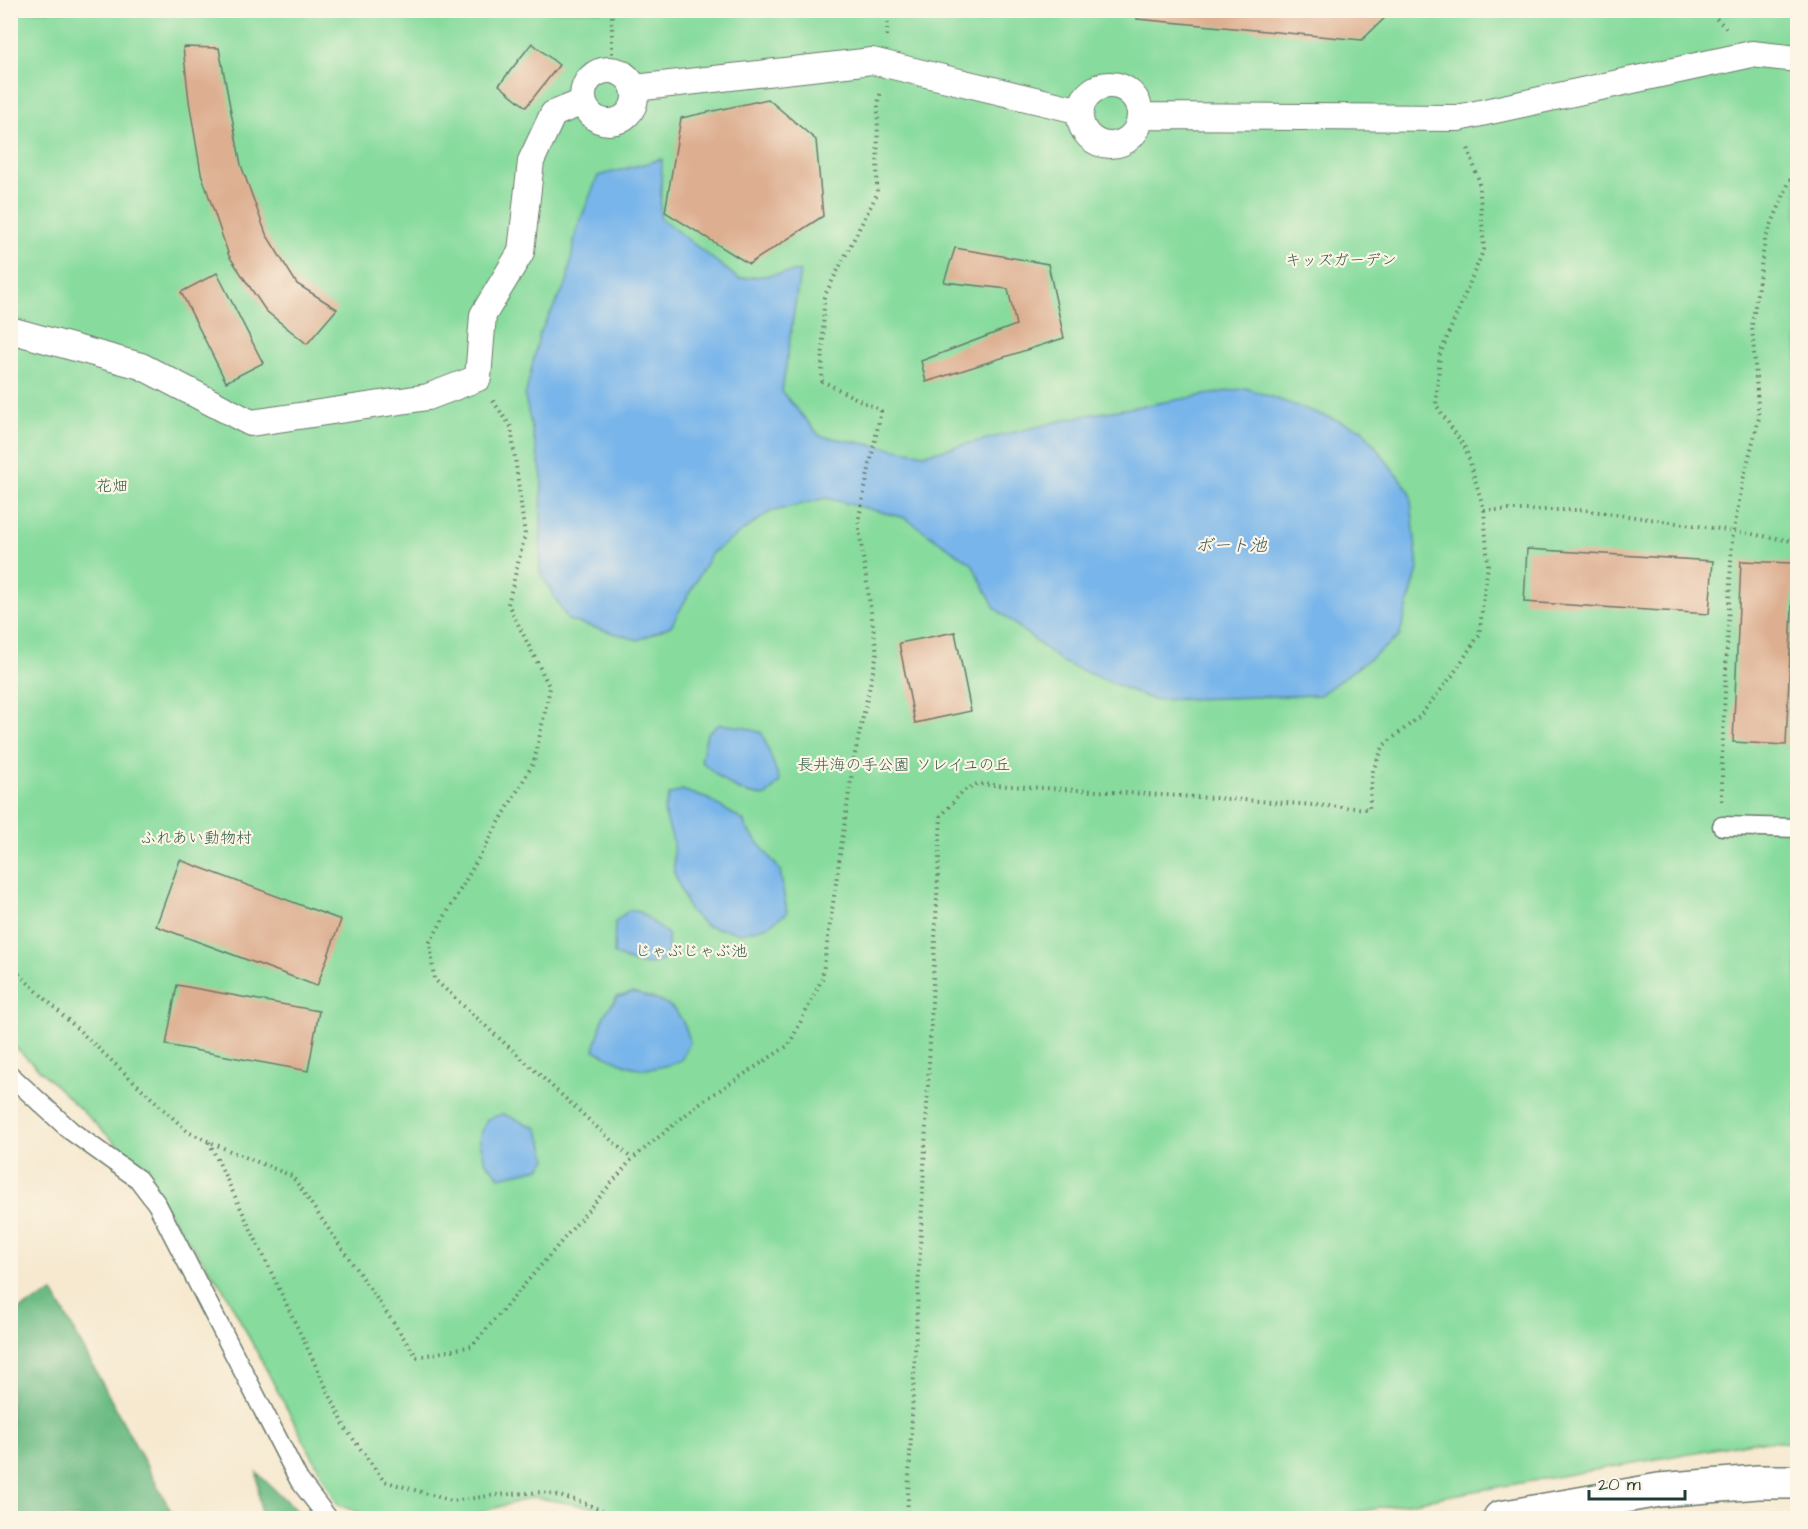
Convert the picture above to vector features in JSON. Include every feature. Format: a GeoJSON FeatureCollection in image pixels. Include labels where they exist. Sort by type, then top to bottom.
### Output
{"type":"FeatureCollection","features":[{"type":"Feature","properties":{"kind":"street"},"geometry":{"type":"LineString","coordinates":[[1140,116],[1458,118],[1752,54],[1797,59]]}},
{"type":"Feature","properties":{"kind":"street"},"geometry":{"type":"LineString","coordinates":[[635,88],[872,61],[1081,111]]}},
{"type":"Feature","properties":{"kind":"street"},"geometry":{"type":"LineString","coordinates":[[612,69],[622,72],[630,79],[635,88],[636,99],[632,110],[624,118],[613,122],[603,122],[594,118],[587,111],[583,92],[586,83],[593,75],[602,70],[612,69]]}},
{"type":"Feature","properties":{"kind":"street"},"geometry":{"type":"LineString","coordinates":[[1113,85],[1124,88],[1133,95],[1139,105],[1140,116],[1133,136],[1113,145],[1103,144],[1086,132],[1081,111],[1084,100],[1092,92],[1113,85]]}},
{"type":"Feature","properties":{"kind":"street"},"geometry":{"type":"LineString","coordinates":[[10,330],[141,366],[251,423],[428,397],[478,378],[483,315],[521,252],[531,161],[553,114],[584,102]]}},
{"type":"Feature","properties":{"kind":"street"},"geometry":{"type":"LineString","coordinates":[[1500,1518],[1659,1490],[1758,1482],[1797,1482]]}},
{"type":"Feature","properties":{"kind":"lane"},"geometry":{"type":"LineString","coordinates":[[1722,825],[1797,828]]}},
{"type":"Feature","properties":{"kind":"lane"},"geometry":{"type":"LineString","coordinates":[[10,1075],[71,1131],[138,1179],[157,1204],[299,1480],[328,1518]]}},
{"type":"Feature","properties":{"kind":"path"},"geometry":{"type":"LineString","coordinates":[[612,10],[612,69]]}},
{"type":"Feature","properties":{"kind":"path"},"geometry":{"type":"LineString","coordinates":[[10,966],[188,1132],[292,1176],[417,1357],[472,1346],[632,1159],[700,1103],[789,1045],[822,979],[854,758],[877,653],[858,522],[881,411],[822,381],[824,297],[877,194],[878,103],[886,64]]}},
{"type":"Feature","properties":{"kind":"path"},"geometry":{"type":"LineString","coordinates":[[907,1518],[941,816],[963,791],[977,784],[1230,798],[1369,809],[1373,770],[1384,745],[1419,717],[1452,676],[1479,635],[1488,565],[1484,510],[1466,449],[1436,405],[1440,354],[1484,249],[1479,181],[1458,118]]}},
{"type":"Feature","properties":{"kind":"path"},"geometry":{"type":"LineString","coordinates":[[1722,825],[1722,757],[1734,531],[1743,480],[1759,418],[1752,326],[1765,240],[1797,161]]}},
{"type":"Feature","properties":{"kind":"path"},"geometry":{"type":"LineString","coordinates":[[478,378],[511,427],[525,536],[508,604],[550,688],[534,762],[430,942],[434,979],[632,1159]]}},
{"type":"Feature","properties":{"kind":"path"},"geometry":{"type":"LineString","coordinates":[[1484,510],[1585,510],[1797,542]]}},
{"type":"Feature","properties":{"kind":"path"},"geometry":{"type":"LineString","coordinates":[[208,1141],[346,1429],[384,1481],[452,1502],[496,1495],[543,1492],[579,1501],[620,1518]]}},
{"type":"Feature","properties":{"kind":"green space","name":"長井海の手公園 ソレイユの丘"},"geometry":{"type":"Polygon","coordinates":[[[10,11],[1797,11],[1797,1443],[1758,1441],[1323,1518],[625,1518],[608,1510],[533,1497],[461,1518],[374,1518],[338,1505],[224,1290],[126,1153],[11,1043],[10,11]]]}},
{"type":"Feature","properties":{"kind":"green space"},"geometry":{"type":"Polygon","coordinates":[[[53,1292],[176,1518],[11,1518],[11,1314],[53,1292]]]}},
{"type":"Feature","properties":{"kind":"green space"},"geometry":{"type":"Polygon","coordinates":[[[257,1473],[304,1518],[261,1518],[257,1473]]]}},
{"type":"Feature","properties":{"kind":"water","name":"ボート池"},"geometry":{"type":"Polygon","coordinates":[[[662,159],[660,218],[739,279],[800,271],[782,392],[820,436],[925,454],[1077,417],[1246,388],[1362,429],[1410,492],[1418,569],[1399,637],[1320,695],[1153,700],[1062,662],[995,608],[972,564],[905,518],[826,498],[770,512],[712,553],[671,626],[638,640],[568,620],[540,572],[542,476],[525,397],[539,335],[567,282],[576,231],[598,176],[662,159]]]}},
{"type":"Feature","properties":{"kind":"water"},"geometry":{"type":"Polygon","coordinates":[[[720,724],[743,727],[762,733],[780,781],[766,796],[738,789],[723,780],[701,761],[707,733],[720,724]]]}},
{"type":"Feature","properties":{"kind":"water"},"geometry":{"type":"Polygon","coordinates":[[[682,790],[708,799],[744,821],[746,828],[780,870],[787,913],[768,926],[742,933],[706,926],[689,910],[674,872],[673,841],[664,811],[669,795],[682,790]]]}},
{"type":"Feature","properties":{"kind":"water"},"geometry":{"type":"Polygon","coordinates":[[[629,910],[640,912],[668,934],[668,949],[664,960],[651,964],[639,964],[614,954],[615,922],[629,910]]]}},
{"type":"Feature","properties":{"kind":"water"},"geometry":{"type":"Polygon","coordinates":[[[633,993],[664,1003],[677,1013],[690,1042],[681,1060],[656,1068],[636,1068],[594,1050],[604,1015],[617,997],[633,993]]]}},
{"type":"Feature","properties":{"kind":"water"},"geometry":{"type":"Polygon","coordinates":[[[503,1114],[537,1128],[547,1159],[540,1168],[500,1177],[485,1161],[479,1139],[487,1119],[503,1114]]]}},
{"type":"Feature","properties":{"kind":"building"},"geometry":{"type":"Polygon","coordinates":[[[1049,10],[1104,10],[1103,15],[1049,14],[1049,10]]]}},
{"type":"Feature","properties":{"kind":"building"},"geometry":{"type":"Polygon","coordinates":[[[1138,10],[1393,10],[1362,40],[1137,19],[1138,10]]]}},
{"type":"Feature","properties":{"kind":"building"},"geometry":{"type":"Polygon","coordinates":[[[532,43],[559,65],[526,107],[499,85],[532,43]]]}},
{"type":"Feature","properties":{"kind":"building"},"geometry":{"type":"Polygon","coordinates":[[[183,47],[219,48],[241,165],[266,234],[297,284],[337,309],[307,344],[266,311],[229,256],[201,173],[183,47]]]}},
{"type":"Feature","properties":{"kind":"building"},"geometry":{"type":"Polygon","coordinates":[[[768,99],[816,140],[823,216],[749,264],[665,212],[681,118],[768,99]]]}},
{"type":"Feature","properties":{"kind":"building"},"geometry":{"type":"Polygon","coordinates":[[[955,248],[1048,264],[1064,338],[926,382],[921,361],[1016,325],[1008,289],[944,282],[955,248]]]}},
{"type":"Feature","properties":{"kind":"building"},"geometry":{"type":"Polygon","coordinates":[[[217,273],[263,363],[226,382],[181,292],[217,273]]]}},
{"type":"Feature","properties":{"kind":"building"},"geometry":{"type":"Polygon","coordinates":[[[1527,549],[1713,561],[1709,614],[1524,602],[1527,549]]]}},
{"type":"Feature","properties":{"kind":"building"},"geometry":{"type":"Polygon","coordinates":[[[1741,561],[1794,563],[1786,745],[1733,742],[1741,561]]]}},
{"type":"Feature","properties":{"kind":"building"},"geometry":{"type":"Polygon","coordinates":[[[955,632],[971,711],[915,723],[899,643],[955,632]]]}},
{"type":"Feature","properties":{"kind":"building"},"geometry":{"type":"Polygon","coordinates":[[[180,860],[341,920],[317,986],[156,926],[180,860]]]}},
{"type":"Feature","properties":{"kind":"building"},"geometry":{"type":"Polygon","coordinates":[[[177,985],[319,1011],[308,1071],[166,1045],[177,985]]]}},
{"type":"Feature","properties":{"kind":"park label","name":"キッズガーデン"},"geometry":{"type":"Point","coordinates":[1341,259]}},
{"type":"Feature","properties":{"kind":"park label","name":"花畑"},"geometry":{"type":"Point","coordinates":[112,485]}},
{"type":"Feature","properties":{"kind":"park label","name":"ふれあい動物村"},"geometry":{"type":"Point","coordinates":[196,837]}},
{"type":"Feature","properties":{"kind":"park label","name":"じゃぶじゃぶ池"},"geometry":{"type":"Point","coordinates":[691,950]}}]}
